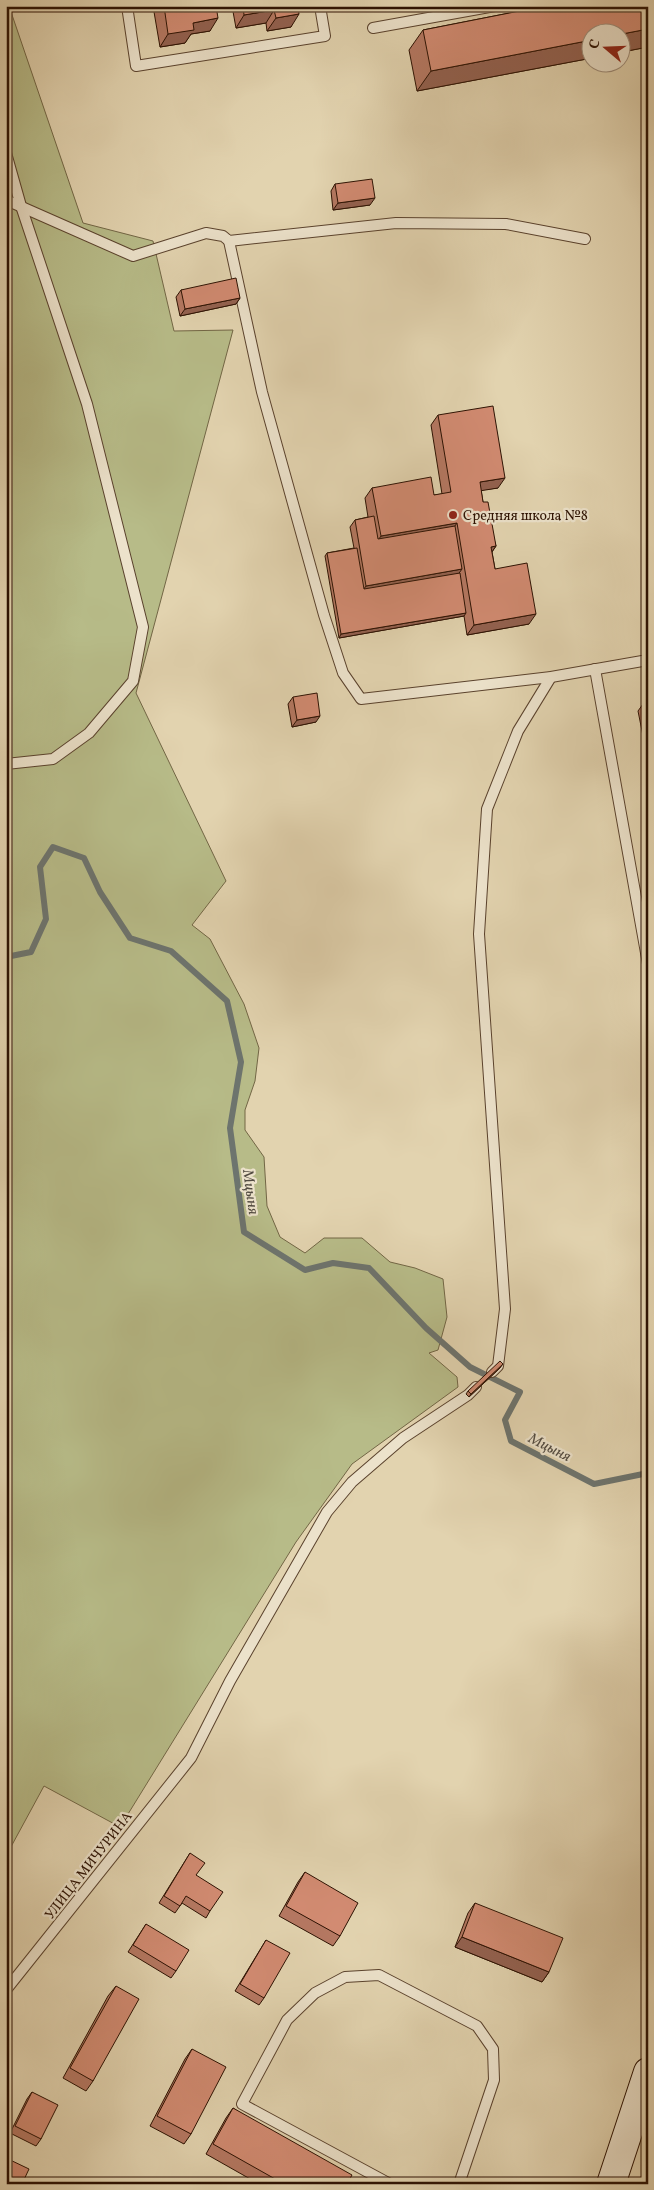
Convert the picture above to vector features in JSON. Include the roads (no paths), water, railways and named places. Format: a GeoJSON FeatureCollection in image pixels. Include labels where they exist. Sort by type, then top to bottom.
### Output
{"type":"FeatureCollection","features":[{"type":"Feature","properties":{"kind":"street"},"geometry":{"type":"LineString","coordinates":[[611,2184],[648,2072]]}},
{"type":"Feature","properties":{"kind":"lane"},"geometry":{"type":"LineString","coordinates":[[127,6],[136,66],[325,36],[320,6]]}},
{"type":"Feature","properties":{"kind":"lane"},"geometry":{"type":"LineString","coordinates":[[373,28],[495,6]]}},
{"type":"Feature","properties":{"kind":"lane"},"geometry":{"type":"LineString","coordinates":[[6,153],[21,206],[87,404],[143,626],[133,681],[89,733],[53,759],[6,764]]}},
{"type":"Feature","properties":{"kind":"lane"},"geometry":{"type":"LineString","coordinates":[[6,200],[133,256],[206,233],[224,236],[229,241],[262,392],[324,616],[343,673],[361,699],[551,677],[648,660]]}},
{"type":"Feature","properties":{"kind":"lane"},"geometry":{"type":"LineString","coordinates":[[229,241],[396,223],[506,224],[585,239]]}},
{"type":"Feature","properties":{"kind":"lane"},"geometry":{"type":"LineString","coordinates":[[595,669],[648,964]]}},
{"type":"Feature","properties":{"kind":"lane","name":"УЛИЦА МИЧУРИНА"},"geometry":{"type":"LineString","coordinates":[[6,1990],[191,1758],[230,1681],[327,1512],[352,1482],[403,1438],[468,1395],[498,1366],[505,1309],[479,934],[488,809],[518,731],[551,677]]}},
{"type":"Feature","properties":{"kind":"lane"},"geometry":{"type":"LineString","coordinates":[[390,2184],[242,2104],[287,2020],[315,1993],[345,1977],[379,1975],[477,2026],[493,2049],[494,2080],[459,2184]]}},
{"type":"Feature","properties":{"kind":"waterway","name":"Мцыня"},"geometry":{"type":"LineString","coordinates":[[6,957],[31,952],[46,919],[40,867],[53,847],[84,858],[100,892],[130,938],[171,951],[227,1001],[241,1062],[230,1128],[244,1232],[305,1270],[333,1263],[369,1268],[426,1328],[470,1367],[520,1392],[505,1420],[511,1441],[594,1484],[648,1473]]}},
{"type":"Feature","properties":{"kind":"place","name":"Средняя школа №8"},"geometry":{"type":"Point","coordinates":[453,515]}}]}
